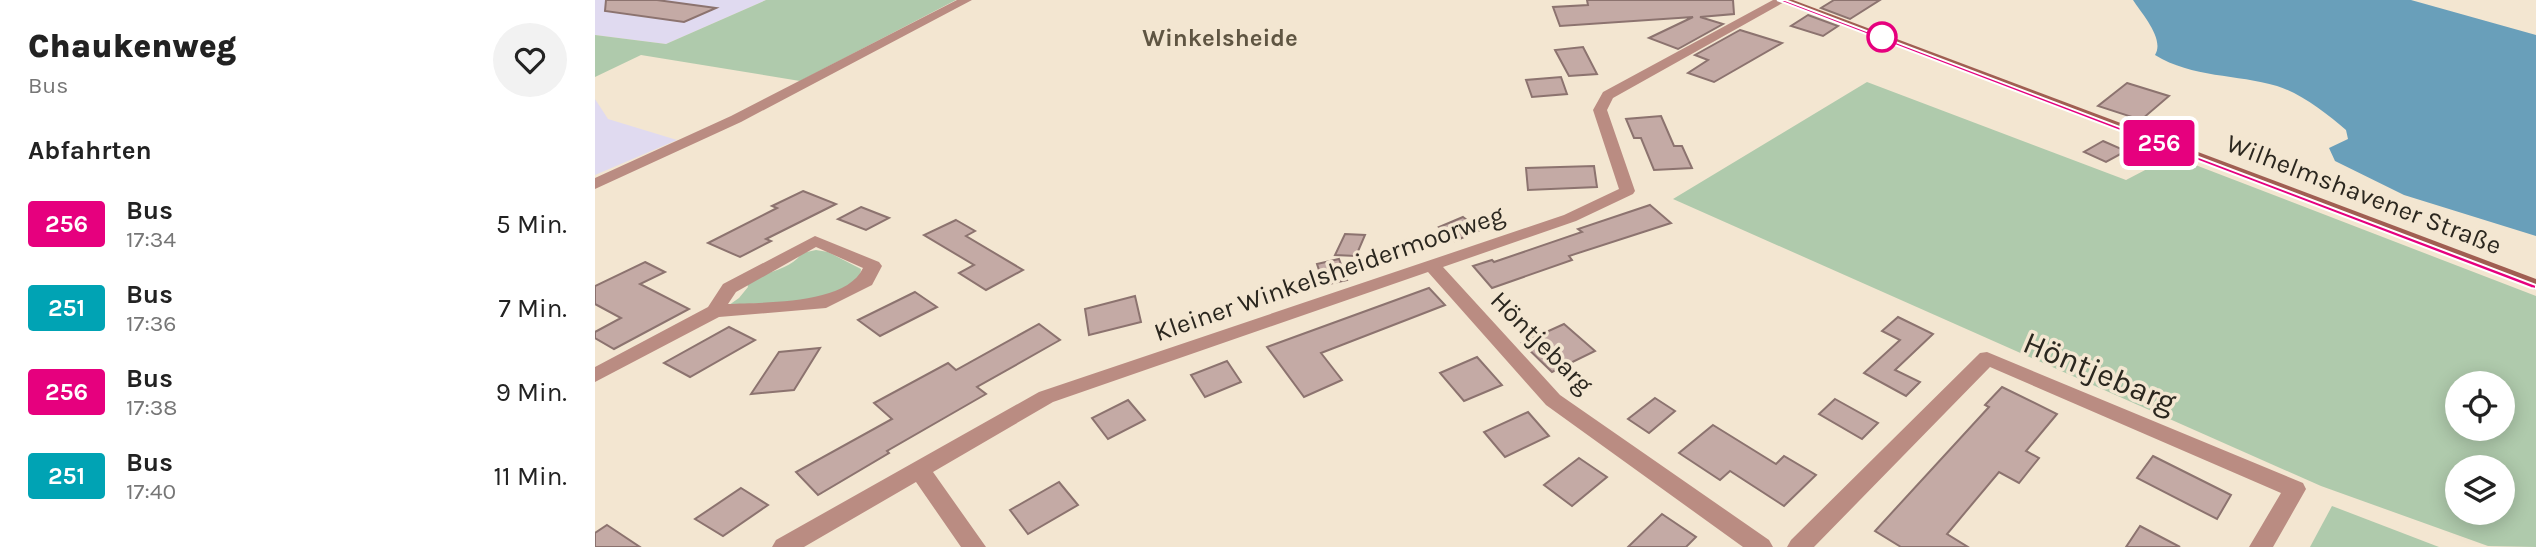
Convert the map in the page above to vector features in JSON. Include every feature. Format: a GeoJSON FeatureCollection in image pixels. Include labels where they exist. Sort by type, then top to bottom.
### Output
{"type":"FeatureCollection","features":[{"type":"Feature","properties":{"kind":"street"},"geometry":{"type":"LineString","coordinates":[[595,184],[663,155],[795,90],[966,0]]}},
{"type":"Feature","properties":{"kind":"street","name":"Kleiner Winkelsheidermoorweg"},"geometry":{"type":"LineString","coordinates":[[784,547],[1047,397],[1570,218],[1627,191],[1600,110],[1608,95],[1782,0]]}},
{"type":"Feature","properties":{"kind":"street","name":"Wilhelmshavener Straße"},"geometry":{"type":"LineString","coordinates":[[1782,0],[2536,285]]}},
{"type":"Feature","properties":{"kind":"street"},"geometry":{"type":"LineString","coordinates":[[595,375],[715,311],[820,304],[866,281],[873,266],[815,242],[729,288],[715,311]]}},
{"type":"Feature","properties":{"kind":"street","name":"Höntjebarg"},"geometry":{"type":"LineString","coordinates":[[1430,264],[1553,400],[1761,547]]}},
{"type":"Feature","properties":{"kind":"street","name":"Höntjebarg"},"geometry":{"type":"LineString","coordinates":[[1799,547],[1987,358],[2295,489],[2261,547]]}},
{"type":"Feature","properties":{"kind":"street"},"geometry":{"type":"LineString","coordinates":[[920,470],[974,547]]}},
{"type":"Feature","properties":{"kind":"shaded area"},"geometry":{"type":"Polygon","coordinates":[[[595,0],[766,0],[666,44],[595,35],[595,0]]]}},
{"type":"Feature","properties":{"kind":"shaded area"},"geometry":{"type":"Polygon","coordinates":[[[595,99],[608,119],[677,140],[595,175],[595,99]]]}},
{"type":"Feature","properties":{"kind":"green space"},"geometry":{"type":"Polygon","coordinates":[[[766,0],[956,0],[800,81],[641,55],[595,77],[595,35],[666,44],[766,0]]]}},
{"type":"Feature","properties":{"kind":"green space"},"geometry":{"type":"Polygon","coordinates":[[[1867,82],[2126,180],[2172,156],[2536,296],[2536,547],[2488,546],[2321,486],[1673,199],[1867,82]]]}},
{"type":"Feature","properties":{"kind":"green space"},"geometry":{"type":"Polygon","coordinates":[[[816,250],[828,252],[861,269],[860,277],[847,286],[815,298],[729,305],[748,287],[747,283],[791,264],[802,253],[816,250]]]}},
{"type":"Feature","properties":{"kind":"green space"},"geometry":{"type":"Polygon","coordinates":[[[2332,506],[2439,547],[2310,547],[2332,506]]]}},
{"type":"Feature","properties":{"kind":"water"},"geometry":{"type":"Polygon","coordinates":[[[2133,0],[2411,0],[2536,35],[2536,236],[2404,195],[2335,161],[2329,148],[2348,139],[2346,130],[2330,117],[2286,89],[2262,82],[2199,72],[2155,55],[2155,34],[2133,0]]]}},
{"type":"Feature","properties":{"kind":"building"},"geometry":{"type":"Polygon","coordinates":[[[606,0],[657,0],[716,8],[684,22],[605,11],[606,0]]]}},
{"type":"Feature","properties":{"kind":"building"},"geometry":{"type":"Polygon","coordinates":[[[1587,0],[1733,0],[1734,14],[1700,17],[1723,24],[1678,49],[1649,38],[1693,17],[1560,26],[1553,7],[1588,5],[1587,0]]]}},
{"type":"Feature","properties":{"kind":"building"},"geometry":{"type":"Polygon","coordinates":[[[1834,0],[1880,0],[1850,19],[1821,8],[1834,0]]]}},
{"type":"Feature","properties":{"kind":"building"},"geometry":{"type":"Polygon","coordinates":[[[1808,15],[1838,26],[1823,36],[1791,26],[1808,15]]]}},
{"type":"Feature","properties":{"kind":"building"},"geometry":{"type":"Polygon","coordinates":[[[1740,30],[1782,43],[1714,82],[1688,73],[1708,60],[1695,55],[1740,30]]]}},
{"type":"Feature","properties":{"kind":"building"},"geometry":{"type":"Polygon","coordinates":[[[1583,47],[1597,74],[1569,76],[1555,50],[1583,47]]]}},
{"type":"Feature","properties":{"kind":"building"},"geometry":{"type":"Polygon","coordinates":[[[1561,77],[1567,94],[1532,97],[1526,80],[1561,77]]]}},
{"type":"Feature","properties":{"kind":"building"},"geometry":{"type":"Polygon","coordinates":[[[2127,83],[2169,96],[2141,120],[2098,106],[2127,83]]]}},
{"type":"Feature","properties":{"kind":"building"},"geometry":{"type":"Polygon","coordinates":[[[1661,116],[1674,146],[1682,146],[1692,168],[1654,170],[1641,138],[1634,138],[1626,119],[1661,116]]]}},
{"type":"Feature","properties":{"kind":"building"},"geometry":{"type":"Polygon","coordinates":[[[2103,141],[2126,151],[2106,162],[2084,152],[2103,141]]]}},
{"type":"Feature","properties":{"kind":"building"},"geometry":{"type":"Polygon","coordinates":[[[1594,166],[1597,187],[1528,190],[1526,168],[1594,166]]]}},
{"type":"Feature","properties":{"kind":"building"},"geometry":{"type":"Polygon","coordinates":[[[803,191],[836,204],[766,239],[771,241],[740,257],[708,243],[777,208],[772,206],[803,191]]]}},
{"type":"Feature","properties":{"kind":"building"},"geometry":{"type":"Polygon","coordinates":[[[1650,205],[1671,223],[1569,256],[1572,260],[1492,288],[1473,266],[1492,260],[1494,262],[1582,232],[1578,229],[1650,205]]]}},
{"type":"Feature","properties":{"kind":"building"},"geometry":{"type":"Polygon","coordinates":[[[861,207],[889,218],[866,230],[838,219],[861,207]]]}},
{"type":"Feature","properties":{"kind":"building"},"geometry":{"type":"Polygon","coordinates":[[[1463,217],[1480,230],[1455,241],[1439,227],[1463,217]]]}},
{"type":"Feature","properties":{"kind":"building"},"geometry":{"type":"Polygon","coordinates":[[[956,220],[975,231],[966,236],[1023,270],[986,290],[959,273],[974,265],[924,235],[956,220]]]}},
{"type":"Feature","properties":{"kind":"building"},"geometry":{"type":"Polygon","coordinates":[[[1345,234],[1365,235],[1356,256],[1335,255],[1345,234]]]}},
{"type":"Feature","properties":{"kind":"building"},"geometry":{"type":"Polygon","coordinates":[[[1339,259],[1347,280],[1324,285],[1317,264],[1339,259]]]}},
{"type":"Feature","properties":{"kind":"building"},"geometry":{"type":"Polygon","coordinates":[[[645,262],[665,272],[640,284],[689,309],[614,349],[595,338],[595,332],[621,318],[595,304],[595,286],[645,262]]]}},
{"type":"Feature","properties":{"kind":"building"},"geometry":{"type":"Polygon","coordinates":[[[1429,288],[1445,305],[1321,353],[1342,380],[1304,397],[1267,347],[1429,288]]]}},
{"type":"Feature","properties":{"kind":"building"},"geometry":{"type":"Polygon","coordinates":[[[915,292],[937,307],[880,336],[858,320],[915,292]]]}},
{"type":"Feature","properties":{"kind":"building"},"geometry":{"type":"Polygon","coordinates":[[[1135,296],[1141,322],[1089,335],[1085,309],[1135,296]]]}},
{"type":"Feature","properties":{"kind":"building"},"geometry":{"type":"Polygon","coordinates":[[[1898,317],[1933,334],[1895,370],[1920,382],[1906,396],[1864,373],[1900,340],[1882,331],[1898,317]]]}},
{"type":"Feature","properties":{"kind":"building"},"geometry":{"type":"Polygon","coordinates":[[[1039,324],[1060,340],[977,387],[986,394],[887,451],[889,453],[818,495],[796,472],[892,419],[874,403],[948,363],[956,370],[1039,324]]]}},
{"type":"Feature","properties":{"kind":"building"},"geometry":{"type":"Polygon","coordinates":[[[1564,324],[1595,351],[1552,372],[1522,343],[1564,324]]]}},
{"type":"Feature","properties":{"kind":"building"},"geometry":{"type":"Polygon","coordinates":[[[729,327],[755,340],[690,377],[664,363],[729,327]]]}},
{"type":"Feature","properties":{"kind":"building"},"geometry":{"type":"Polygon","coordinates":[[[820,348],[794,390],[751,394],[779,352],[820,348]]]}},
{"type":"Feature","properties":{"kind":"building"},"geometry":{"type":"Polygon","coordinates":[[[1477,357],[1502,385],[1464,401],[1440,373],[1477,357]]]}},
{"type":"Feature","properties":{"kind":"building"},"geometry":{"type":"Polygon","coordinates":[[[1227,361],[1241,382],[1205,397],[1191,375],[1227,361]]]}},
{"type":"Feature","properties":{"kind":"building"},"geometry":{"type":"Polygon","coordinates":[[[2002,387],[2057,414],[2026,451],[2039,458],[2019,483],[1999,472],[1947,534],[1968,547],[1901,547],[1875,531],[1989,407],[1985,405],[2002,387]]]}},
{"type":"Feature","properties":{"kind":"building"},"geometry":{"type":"Polygon","coordinates":[[[1655,398],[1675,411],[1649,433],[1628,419],[1655,398]]]}},
{"type":"Feature","properties":{"kind":"building"},"geometry":{"type":"Polygon","coordinates":[[[1835,399],[1878,423],[1862,439],[1819,414],[1835,399]]]}},
{"type":"Feature","properties":{"kind":"building"},"geometry":{"type":"Polygon","coordinates":[[[1128,400],[1145,420],[1108,439],[1092,418],[1128,400]]]}},
{"type":"Feature","properties":{"kind":"building"},"geometry":{"type":"Polygon","coordinates":[[[1528,412],[1549,436],[1505,457],[1484,432],[1528,412]]]}},
{"type":"Feature","properties":{"kind":"building"},"geometry":{"type":"Polygon","coordinates":[[[1713,425],[1776,464],[1784,456],[1816,475],[1784,506],[1730,471],[1720,480],[1679,453],[1713,425]]]}},
{"type":"Feature","properties":{"kind":"building"},"geometry":{"type":"Polygon","coordinates":[[[2153,456],[2231,495],[2217,519],[2137,478],[2153,456]]]}},
{"type":"Feature","properties":{"kind":"building"},"geometry":{"type":"Polygon","coordinates":[[[1579,458],[1607,477],[1572,506],[1544,485],[1579,458]]]}},
{"type":"Feature","properties":{"kind":"building"},"geometry":{"type":"Polygon","coordinates":[[[1059,482],[1078,505],[1028,534],[1010,510],[1059,482]]]}},
{"type":"Feature","properties":{"kind":"building"},"geometry":{"type":"Polygon","coordinates":[[[741,488],[768,505],[723,536],[695,519],[741,488]]]}},
{"type":"Feature","properties":{"kind":"building"},"geometry":{"type":"Polygon","coordinates":[[[1662,514],[1696,537],[1686,547],[1628,547],[1662,514]]]}},
{"type":"Feature","properties":{"kind":"building"},"geometry":{"type":"Polygon","coordinates":[[[607,525],[640,547],[595,547],[595,533],[607,525]]]}},
{"type":"Feature","properties":{"kind":"building"},"geometry":{"type":"Polygon","coordinates":[[[2140,526],[2180,547],[2126,547],[2140,526]]]}},
{"type":"Feature","properties":{"kind":"bus line","name":"256"},"geometry":{"type":"LineString","coordinates":[[1781,0],[2536,285]]}},
{"type":"Feature","properties":{"kind":"district","name":"Winkelsheide"},"geometry":{"type":"Point","coordinates":[1220,38]}}]}
